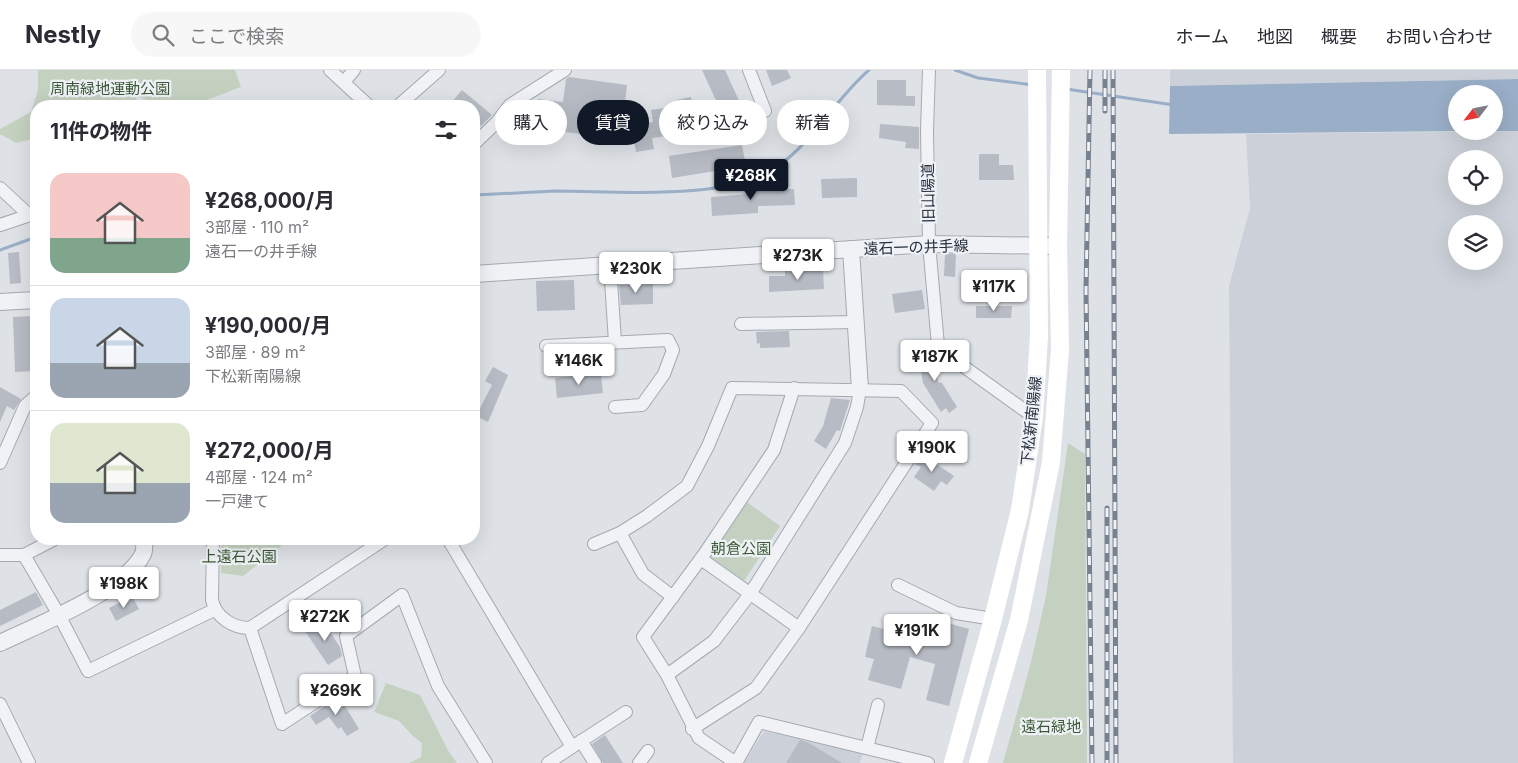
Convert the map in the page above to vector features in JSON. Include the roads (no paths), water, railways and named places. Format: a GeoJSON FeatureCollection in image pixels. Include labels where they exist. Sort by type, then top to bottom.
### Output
{"type":"FeatureCollection","features":[{"type":"Feature","properties":{"kind":"main road","name":"下松新南陽線"},"geometry":{"type":"LineString","coordinates":[[953,763],[993,619],[1020,510],[1034,418],[1039,336],[1037,72]]}},
{"type":"Feature","properties":{"kind":"main road","name":"下松新南陽線"},"geometry":{"type":"LineString","coordinates":[[978,763],[1019,620],[1050,462],[1060,349],[1058,246],[1060,82]]}},
{"type":"Feature","properties":{"kind":"street"},"geometry":{"type":"LineString","coordinates":[[330,70],[363,100]]}},
{"type":"Feature","properties":{"kind":"street"},"geometry":{"type":"LineString","coordinates":[[344,82],[354,70]]}},
{"type":"Feature","properties":{"kind":"street"},"geometry":{"type":"LineString","coordinates":[[405,100],[440,70]]}},
{"type":"Feature","properties":{"kind":"street"},"geometry":{"type":"LineString","coordinates":[[480,138],[497,122],[510,105],[565,70]]}},
{"type":"Feature","properties":{"kind":"street"},"geometry":{"type":"LineString","coordinates":[[749,70],[761,100]]}},
{"type":"Feature","properties":{"kind":"street","name":"旧山陽道"},"geometry":{"type":"LineString","coordinates":[[929,70],[927,131],[929,244],[938,345],[949,356],[1034,418]]}},
{"type":"Feature","properties":{"kind":"street"},"geometry":{"type":"LineString","coordinates":[[0,188],[30,212]]}},
{"type":"Feature","properties":{"kind":"street"},"geometry":{"type":"LineString","coordinates":[[0,225],[30,215]]}},
{"type":"Feature","properties":{"kind":"street","name":"遠石一の井手線"},"geometry":{"type":"LineString","coordinates":[[480,274],[929,244],[1037,244],[1058,246]]}},
{"type":"Feature","properties":{"kind":"street"},"geometry":{"type":"LineString","coordinates":[[667,675],[714,641],[750,594],[845,443],[857,407],[860,389],[851,249]]}},
{"type":"Feature","properties":{"kind":"street"},"geometry":{"type":"LineString","coordinates":[[610,265],[615,342]]}},
{"type":"Feature","properties":{"kind":"street"},"geometry":{"type":"LineString","coordinates":[[0,302],[30,300]]}},
{"type":"Feature","properties":{"kind":"street"},"geometry":{"type":"LineString","coordinates":[[742,324],[856,322]]}},
{"type":"Feature","properties":{"kind":"street"},"geometry":{"type":"LineString","coordinates":[[546,346],[668,340],[673,350],[664,374],[642,405],[614,407]]}},
{"type":"Feature","properties":{"kind":"street"},"geometry":{"type":"LineString","coordinates":[[594,544],[620,533],[687,486],[708,446],[732,388],[901,391],[932,423],[799,628],[756,688],[693,728]]}},
{"type":"Feature","properties":{"kind":"street"},"geometry":{"type":"LineString","coordinates":[[794,388],[774,450],[701,559],[643,637],[667,675],[699,738],[736,763],[759,722],[928,763]]}},
{"type":"Feature","properties":{"kind":"street"},"geometry":{"type":"LineString","coordinates":[[0,463],[25,406],[30,401]]}},
{"type":"Feature","properties":{"kind":"street"},"geometry":{"type":"LineString","coordinates":[[620,533],[643,574],[673,597]]}},
{"type":"Feature","properties":{"kind":"street"},"geometry":{"type":"LineString","coordinates":[[0,555],[24,555],[43,545]]}},
{"type":"Feature","properties":{"kind":"street"},"geometry":{"type":"LineString","coordinates":[[0,643],[98,594],[135,566],[144,552],[144,545]]}},
{"type":"Feature","properties":{"kind":"street"},"geometry":{"type":"LineString","coordinates":[[213,545],[212,600],[214,610],[236,626],[250,628],[376,545]]}},
{"type":"Feature","properties":{"kind":"street"},"geometry":{"type":"LineString","coordinates":[[452,545],[576,744],[595,763]]}},
{"type":"Feature","properties":{"kind":"street"},"geometry":{"type":"LineString","coordinates":[[24,555],[59,615],[88,671],[214,610]]}},
{"type":"Feature","properties":{"kind":"street"},"geometry":{"type":"LineString","coordinates":[[701,559],[799,628]]}},
{"type":"Feature","properties":{"kind":"street"},"geometry":{"type":"LineString","coordinates":[[898,585],[956,612],[993,619]]}},
{"type":"Feature","properties":{"kind":"street"},"geometry":{"type":"LineString","coordinates":[[250,628],[282,724],[354,676],[346,636],[402,595],[438,686],[486,763]]}},
{"type":"Feature","properties":{"kind":"street"},"geometry":{"type":"LineString","coordinates":[[0,704],[29,763]]}},
{"type":"Feature","properties":{"kind":"street"},"geometry":{"type":"LineString","coordinates":[[868,748],[878,706]]}},
{"type":"Feature","properties":{"kind":"street"},"geometry":{"type":"LineString","coordinates":[[548,763],[626,712]]}},
{"type":"Feature","properties":{"kind":"street"},"geometry":{"type":"LineString","coordinates":[[639,763],[648,751]]}},
{"type":"Feature","properties":{"kind":"water"},"geometry":{"type":"Polygon","coordinates":[[[1518,79],[1518,131],[1503,131],[1503,85],[1448,85],[1448,131],[1169,134],[1170,86],[1518,79]]]}},
{"type":"Feature","properties":{"kind":"waterway"},"geometry":{"type":"LineString","coordinates":[[480,195],[557,191],[671,192],[702,190],[730,185],[756,177],[778,166],[791,156],[814,132],[846,93],[869,70]]}},
{"type":"Feature","properties":{"kind":"waterway"},"geometry":{"type":"LineString","coordinates":[[955,70],[978,78],[1033,85]]}},
{"type":"Feature","properties":{"kind":"waterway"},"geometry":{"type":"LineString","coordinates":[[1066,89],[1174,105]]}},
{"type":"Feature","properties":{"kind":"waterway"},"geometry":{"type":"LineString","coordinates":[[0,250],[30,239]]}},
{"type":"Feature","properties":{"kind":"railway"},"geometry":{"type":"LineString","coordinates":[[1090,70],[1086,290],[1092,763]]}},
{"type":"Feature","properties":{"kind":"railway"},"geometry":{"type":"LineString","coordinates":[[1105,70],[1105,111]]}},
{"type":"Feature","properties":{"kind":"railway"},"geometry":{"type":"LineString","coordinates":[[1113,70],[1116,763]]}},
{"type":"Feature","properties":{"kind":"railway"},"geometry":{"type":"LineString","coordinates":[[1107,508],[1107,763]]}},
{"type":"Feature","properties":{"kind":"park label","name":"周南緑地運動公園"},"geometry":{"type":"Point","coordinates":[110,88]}},
{"type":"Feature","properties":{"kind":"park label","name":"朝倉公園"},"geometry":{"type":"Point","coordinates":[741,548]}},
{"type":"Feature","properties":{"kind":"park label","name":"上遠石公園"},"geometry":{"type":"Point","coordinates":[239,556]}},
{"type":"Feature","properties":{"kind":"park label","name":"遠石緑地"},"geometry":{"type":"Point","coordinates":[1051,726]}}]}
